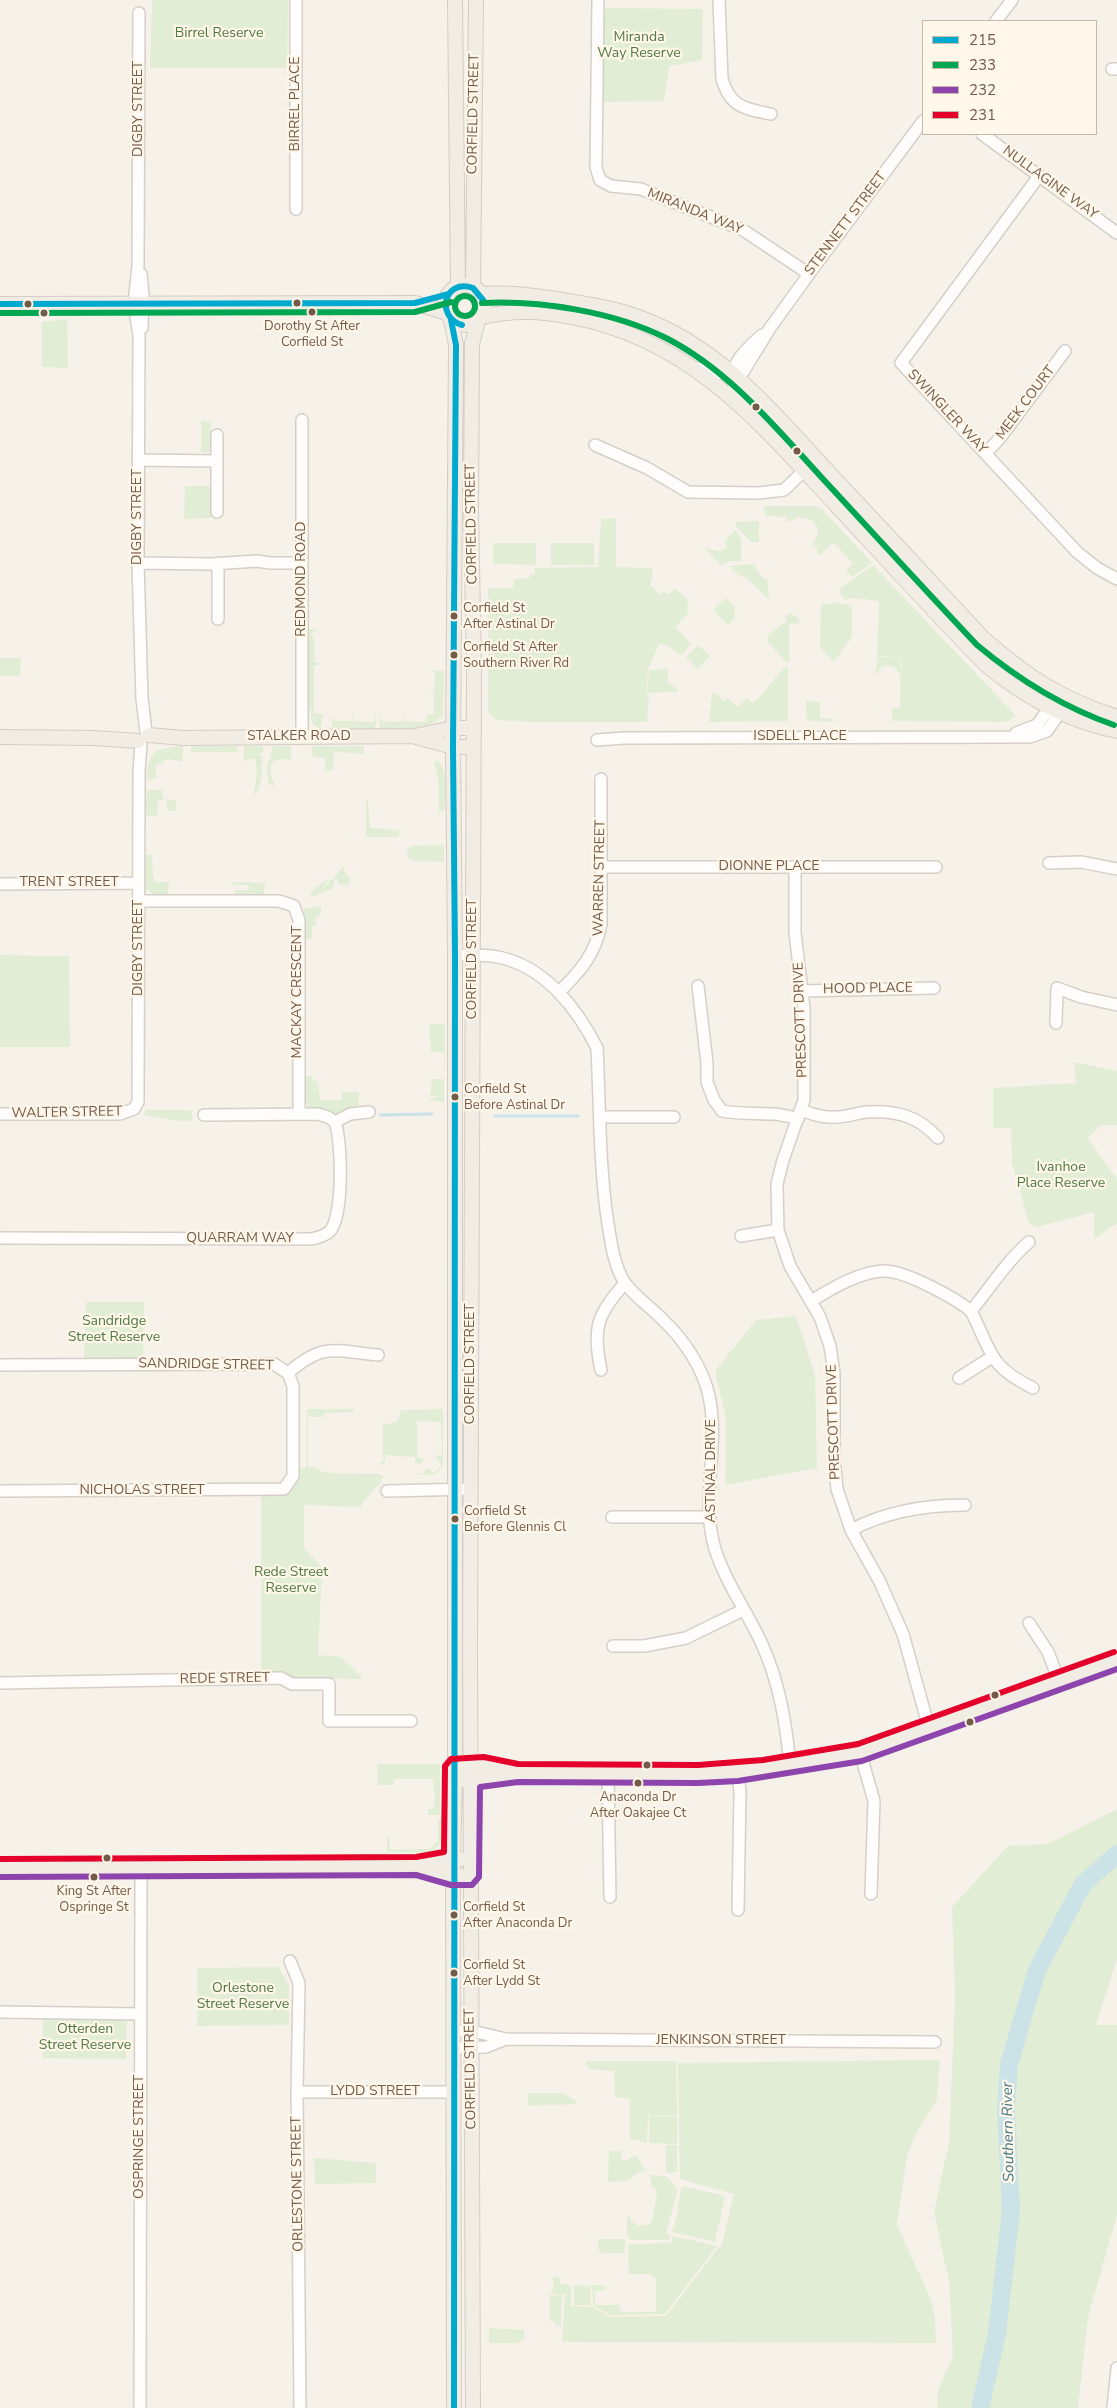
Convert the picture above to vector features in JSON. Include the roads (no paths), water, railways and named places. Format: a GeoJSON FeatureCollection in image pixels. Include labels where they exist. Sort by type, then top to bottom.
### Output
{"type":"FeatureCollection","features":[{"type":"Feature","properties":{"kind":"main road","name":"CORFIELD STREET"},"geometry":{"type":"LineString","coordinates":[[453,290],[455,0]]}},
{"type":"Feature","properties":{"kind":"main road","name":"CORFIELD STREET"},"geometry":{"type":"LineString","coordinates":[[476,0],[478,291]]}},
{"type":"Feature","properties":{"kind":"main road"},"geometry":{"type":"LineString","coordinates":[[449,316],[446,300],[453,290]]}},
{"type":"Feature","properties":{"kind":"main road"},"geometry":{"type":"LineString","coordinates":[[0,304],[415,303],[453,290],[527,294],[600,306],[642,318],[679,336],[734,373],[777,416],[983,638],[1017,667],[1064,697],[1117,717]]}},
{"type":"Feature","properties":{"kind":"main road"},"geometry":{"type":"LineString","coordinates":[[478,291],[485,306],[480,319]]}},
{"type":"Feature","properties":{"kind":"main road"},"geometry":{"type":"LineString","coordinates":[[415,303],[449,316],[456,323],[468,325],[480,319],[504,312],[526,311],[583,319],[651,342],[695,368],[766,431],[986,665],[1011,685],[1055,711],[1117,731]]}},
{"type":"Feature","properties":{"kind":"main road","name":"CORFIELD STREET"},"geometry":{"type":"LineString","coordinates":[[449,316],[456,346],[453,728],[455,955],[454,2408]]}},
{"type":"Feature","properties":{"kind":"main road","name":"CORFIELD STREET"},"geometry":{"type":"LineString","coordinates":[[473,2408],[470,1876],[472,1813],[470,1773],[474,747],[472,353],[474,334],[480,319]]}},
{"type":"Feature","properties":{"kind":"main road","name":"STALKER ROAD"},"geometry":{"type":"LineString","coordinates":[[0,737],[302,738],[415,736],[453,728],[474,728]]}},
{"type":"Feature","properties":{"kind":"main road","name":"STALKER ROAD"},"geometry":{"type":"LineString","coordinates":[[415,736],[453,747],[474,747]]}},
{"type":"Feature","properties":{"kind":"main road"},"geometry":{"type":"LineString","coordinates":[[455,1773],[470,1773],[483,1766],[517,1773],[608,1774],[738,1772],[790,1765],[860,1752],[1117,1660]]}},
{"type":"Feature","properties":{"kind":"main road"},"geometry":{"type":"LineString","coordinates":[[0,1868],[417,1866],[453,1859],[470,1859]]}},
{"type":"Feature","properties":{"kind":"main road"},"geometry":{"type":"LineString","coordinates":[[417,1866],[453,1876],[470,1876]]}},
{"type":"Feature","properties":{"kind":"street","name":"BIRREL PLACE"},"geometry":{"type":"LineString","coordinates":[[296,0],[296,209]]}},
{"type":"Feature","properties":{"kind":"street","name":"MIRANDA WAY"},"geometry":{"type":"LineString","coordinates":[[598,0],[596,167],[600,180],[611,186],[641,189],[742,230],[809,274]]}},
{"type":"Feature","properties":{"kind":"street"},"geometry":{"type":"LineString","coordinates":[[719,0],[722,79],[725,91],[731,100],[739,105],[771,114]]}},
{"type":"Feature","properties":{"kind":"street"},"geometry":{"type":"LineString","coordinates":[[997,20],[1012,0]]}},
{"type":"Feature","properties":{"kind":"street","name":"DIGBY STREET"},"geometry":{"type":"LineString","coordinates":[[134,1109],[139,1095],[140,786],[143,738],[138,563],[138,336],[142,329],[138,304],[142,277],[138,266],[139,13]]}},
{"type":"Feature","properties":{"kind":"street","name":"STENNETT STREET"},"geometry":{"type":"LineString","coordinates":[[734,373],[734,365],[738,359],[770,328],[922,122]]}},
{"type":"Feature","properties":{"kind":"street","name":"NULLAGINE WAY"},"geometry":{"type":"LineString","coordinates":[[983,135],[1117,233]]}},
{"type":"Feature","properties":{"kind":"street","name":"SWINGLER WAY"},"geometry":{"type":"LineString","coordinates":[[1039,176],[901,363],[1077,552],[1097,568],[1117,579]]}},
{"type":"Feature","properties":{"kind":"street","name":"MEEK COURT"},"geometry":{"type":"LineString","coordinates":[[986,454],[1065,351]]}},
{"type":"Feature","properties":{"kind":"street"},"geometry":{"type":"LineString","coordinates":[[695,368],[714,374],[734,373],[734,385],[757,411],[766,431]]}},
{"type":"Feature","properties":{"kind":"street","name":"REDMOND ROAD"},"geometry":{"type":"LineString","coordinates":[[302,420],[302,738]]}},
{"type":"Feature","properties":{"kind":"street"},"geometry":{"type":"LineString","coordinates":[[217,435],[217,512]]}},
{"type":"Feature","properties":{"kind":"street"},"geometry":{"type":"LineString","coordinates":[[596,445],[647,468],[688,492],[771,493],[784,490],[816,459]]}},
{"type":"Feature","properties":{"kind":"street"},"geometry":{"type":"LineString","coordinates":[[138,460],[216,461]]}},
{"type":"Feature","properties":{"kind":"street"},"geometry":{"type":"LineString","coordinates":[[138,563],[302,563]]}},
{"type":"Feature","properties":{"kind":"street"},"geometry":{"type":"LineString","coordinates":[[218,563],[218,619]]}},
{"type":"Feature","properties":{"kind":"street","name":"ISDELL PLACE"},"geometry":{"type":"LineString","coordinates":[[597,740],[624,738],[1030,737],[1042,734],[1064,697]]}},
{"type":"Feature","properties":{"kind":"street","name":"WARREN STREET"},"geometry":{"type":"LineString","coordinates":[[559,992],[588,959],[598,943],[602,924],[601,779]]}},
{"type":"Feature","properties":{"kind":"street"},"geometry":{"type":"LineString","coordinates":[[1049,863],[1081,862],[1117,869]]}},
{"type":"Feature","properties":{"kind":"street","name":"PRESCOTT DRIVE"},"geometry":{"type":"LineString","coordinates":[[795,866],[795,924],[803,990],[804,1089],[799,1115],[783,1160],[778,1184],[778,1230],[790,1266],[820,1317],[830,1346],[834,1373],[837,1490],[851,1530],[880,1582],[903,1634],[929,1728]]}},
{"type":"Feature","properties":{"kind":"street","name":"DIONNE PLACE"},"geometry":{"type":"LineString","coordinates":[[602,867],[936,867]]}},
{"type":"Feature","properties":{"kind":"street","name":"TRENT STREET"},"geometry":{"type":"LineString","coordinates":[[0,884],[139,883]]}},
{"type":"Feature","properties":{"kind":"street","name":"MACKAY CRESCENT"},"geometry":{"type":"LineString","coordinates":[[139,901],[280,901],[294,906],[299,920],[298,1114]]}},
{"type":"Feature","properties":{"kind":"street","name":"ASTINAL DRIVE"},"geometry":{"type":"LineString","coordinates":[[455,955],[497,957],[520,964],[540,976],[559,992],[587,1029],[596,1048],[602,1186],[613,1253],[625,1282],[665,1322],[700,1368],[709,1395],[712,1420],[710,1517],[714,1546],[724,1574],[761,1641],[774,1674],[786,1719],[790,1765]]}},
{"type":"Feature","properties":{"kind":"street"},"geometry":{"type":"LineString","coordinates":[[698,986],[707,1064],[707,1082],[714,1100],[722,1111],[737,1114],[824,1117],[837,1117],[866,1112],[902,1115],[920,1121],[938,1138]]}},
{"type":"Feature","properties":{"kind":"street","name":"HOOD PLACE"},"geometry":{"type":"LineString","coordinates":[[803,990],[934,988]]}},
{"type":"Feature","properties":{"kind":"street"},"geometry":{"type":"LineString","coordinates":[[1056,1023],[1057,988],[1081,997],[1117,1005]]}},
{"type":"Feature","properties":{"kind":"street","name":"WALTER STREET"},"geometry":{"type":"LineString","coordinates":[[0,1114],[120,1114],[134,1109]]}},
{"type":"Feature","properties":{"kind":"street"},"geometry":{"type":"LineString","coordinates":[[204,1115],[318,1114],[328,1117],[335,1122],[350,1114],[369,1112]]}},
{"type":"Feature","properties":{"kind":"street"},"geometry":{"type":"LineString","coordinates":[[600,1118],[674,1117]]}},
{"type":"Feature","properties":{"kind":"street","name":"QUARRAM WAY"},"geometry":{"type":"LineString","coordinates":[[0,1238],[311,1240],[321,1237],[330,1231],[338,1212],[338,1135],[335,1122]]}},
{"type":"Feature","properties":{"kind":"street"},"geometry":{"type":"LineString","coordinates":[[741,1236],[778,1230]]}},
{"type":"Feature","properties":{"kind":"street"},"geometry":{"type":"LineString","coordinates":[[971,1311],[994,1284],[1010,1258],[1030,1242]]}},
{"type":"Feature","properties":{"kind":"street"},"geometry":{"type":"LineString","coordinates":[[811,1301],[846,1281],[885,1271],[908,1277],[957,1299],[971,1311],[992,1357],[1011,1377],[1033,1388]]}},
{"type":"Feature","properties":{"kind":"street"},"geometry":{"type":"LineString","coordinates":[[601,1370],[596,1344],[598,1325],[606,1305],[625,1282]]}},
{"type":"Feature","properties":{"kind":"street"},"geometry":{"type":"LineString","coordinates":[[288,1373],[305,1358],[324,1351],[378,1355]]}},
{"type":"Feature","properties":{"kind":"street"},"geometry":{"type":"LineString","coordinates":[[959,1378],[992,1357]]}},
{"type":"Feature","properties":{"kind":"street","name":"SANDRIDGE STREET"},"geometry":{"type":"LineString","coordinates":[[0,1366],[274,1364],[288,1373],[293,1386],[293,1476],[284,1489]]}},
{"type":"Feature","properties":{"kind":"street","name":"NICHOLAS STREET"},"geometry":{"type":"LineString","coordinates":[[0,1492],[284,1489]]}},
{"type":"Feature","properties":{"kind":"street"},"geometry":{"type":"LineString","coordinates":[[388,1491],[471,1489]]}},
{"type":"Feature","properties":{"kind":"street"},"geometry":{"type":"LineString","coordinates":[[851,1530],[870,1521],[908,1509],[936,1505],[965,1505]]}},
{"type":"Feature","properties":{"kind":"street"},"geometry":{"type":"LineString","coordinates":[[612,1517],[710,1517]]}},
{"type":"Feature","properties":{"kind":"street"},"geometry":{"type":"LineString","coordinates":[[614,1646],[644,1646],[686,1638],[743,1610]]}},
{"type":"Feature","properties":{"kind":"street"},"geometry":{"type":"LineString","coordinates":[[1029,1623],[1048,1652],[1059,1681]]}},
{"type":"Feature","properties":{"kind":"street","name":"REDE STREET"},"geometry":{"type":"LineString","coordinates":[[0,1683],[282,1678],[292,1684],[329,1684],[329,1721],[411,1720]]}},
{"type":"Feature","properties":{"kind":"street"},"geometry":{"type":"LineString","coordinates":[[860,1752],[874,1801],[871,1894]]}},
{"type":"Feature","properties":{"kind":"street"},"geometry":{"type":"LineString","coordinates":[[738,1772],[740,1792],[738,1910]]}},
{"type":"Feature","properties":{"kind":"street"},"geometry":{"type":"LineString","coordinates":[[608,1774],[610,1897]]}},
{"type":"Feature","properties":{"kind":"street","name":"OSPRINGE STREET"},"geometry":{"type":"LineString","coordinates":[[140,2408],[141,1867]]}},
{"type":"Feature","properties":{"kind":"street","name":"ORLESTONE STREET"},"geometry":{"type":"LineString","coordinates":[[290,1961],[299,1983],[297,2092],[300,2408]]}},
{"type":"Feature","properties":{"kind":"street"},"geometry":{"type":"LineString","coordinates":[[0,2012],[140,2014]]}},
{"type":"Feature","properties":{"kind":"street","name":"JENKINSON STREET"},"geometry":{"type":"LineString","coordinates":[[453,2031],[472,2032],[506,2039],[935,2042]]}},
{"type":"Feature","properties":{"kind":"street","name":"JENKINSON STREET"},"geometry":{"type":"LineString","coordinates":[[453,2048],[486,2046],[506,2039]]}},
{"type":"Feature","properties":{"kind":"street","name":"LYDD STREET"},"geometry":{"type":"LineString","coordinates":[[297,2092],[453,2092]]}},
{"type":"Feature","properties":{"kind":"street"},"geometry":{"type":"LineString","coordinates":[[1114,2402],[1117,2368]]}},
{"type":"Feature","properties":{"kind":"waterway"},"geometry":{"type":"LineString","coordinates":[[380,1115],[432,1114]]}},
{"type":"Feature","properties":{"kind":"waterway"},"geometry":{"type":"LineString","coordinates":[[495,1116],[578,1116]]}},
{"type":"Feature","properties":{"kind":"waterway","name":"Southern River"},"geometry":{"type":"LineString","coordinates":[[980,2408],[997,2333],[1011,2211],[1006,2110],[1009,2064],[1037,1970],[1083,1884],[1117,1854]]}},
{"type":"Feature","properties":{"kind":"place","name":"Dorothy St After Corfield St"},"geometry":{"type":"Point","coordinates":[312,312]}},
{"type":"Feature","properties":{"kind":"place","name":"Corfield St After Astinal Dr"},"geometry":{"type":"Point","coordinates":[454,616]}},
{"type":"Feature","properties":{"kind":"place","name":"Corfield St After Southern River Rd"},"geometry":{"type":"Point","coordinates":[454,655]}},
{"type":"Feature","properties":{"kind":"place","name":"Corfield St Before Astinal Dr"},"geometry":{"type":"Point","coordinates":[455,1097]}},
{"type":"Feature","properties":{"kind":"place","name":"Corfield St Before Glennis Cl"},"geometry":{"type":"Point","coordinates":[455,1519]}},
{"type":"Feature","properties":{"kind":"place","name":"Anaconda Dr After Oakajee Ct"},"geometry":{"type":"Point","coordinates":[638,1783]}},
{"type":"Feature","properties":{"kind":"place","name":"King St After Ospringe St"},"geometry":{"type":"Point","coordinates":[94,1877]}},
{"type":"Feature","properties":{"kind":"place","name":"Corfield St After Anaconda Dr"},"geometry":{"type":"Point","coordinates":[454,1915]}},
{"type":"Feature","properties":{"kind":"place","name":"Corfield St After Lydd St"},"geometry":{"type":"Point","coordinates":[454,1973]}},
{"type":"Feature","properties":{"kind":"park label","name":"Birrel Reserve"},"geometry":{"type":"Point","coordinates":[219,34]}},
{"type":"Feature","properties":{"kind":"park label","name":"Miranda Way Reserve"},"geometry":{"type":"Point","coordinates":[639,46]}},
{"type":"Feature","properties":{"kind":"park label","name":"Ivanhoe Place Reserve"},"geometry":{"type":"Point","coordinates":[1061,1176]}},
{"type":"Feature","properties":{"kind":"park label","name":"Sandridge Street Reserve"},"geometry":{"type":"Point","coordinates":[114,1330]}},
{"type":"Feature","properties":{"kind":"park label","name":"Rede Street Reserve"},"geometry":{"type":"Point","coordinates":[291,1582]}},
{"type":"Feature","properties":{"kind":"park label","name":"Orlestone Street Reserve"},"geometry":{"type":"Point","coordinates":[243,1998]}},
{"type":"Feature","properties":{"kind":"park label","name":"Otterden Street Reserve"},"geometry":{"type":"Point","coordinates":[85,2038]}}]}
